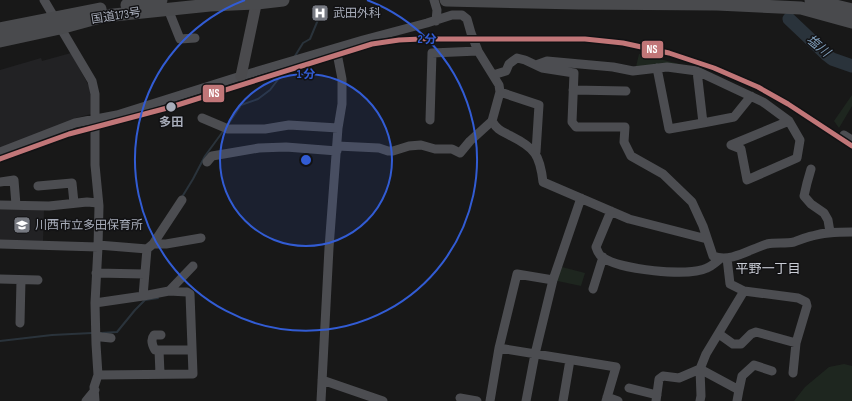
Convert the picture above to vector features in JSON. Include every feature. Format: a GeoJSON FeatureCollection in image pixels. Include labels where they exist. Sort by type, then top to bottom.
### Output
{"type":"FeatureCollection","features":[{"type":"Feature","properties":{"kind":"highway","name":"国道173号"},"geometry":{"type":"LineString","coordinates":[[0,41],[110,7],[210,5],[283,0]]}},
{"type":"Feature","properties":{"kind":"highway"},"geometry":{"type":"LineString","coordinates":[[446,0],[579,3],[804,3],[846,11]]}},
{"type":"Feature","properties":{"kind":"highway","name":"国道173号"},"geometry":{"type":"LineString","coordinates":[[0,29],[57,23]]}},
{"type":"Feature","properties":{"kind":"main road"},"geometry":{"type":"LineString","coordinates":[[241,76],[257,1]]}},
{"type":"Feature","properties":{"kind":"street"},"geometry":{"type":"LineString","coordinates":[[44,0],[92,81],[95,94],[95,165],[98,203],[98,246],[96,273],[96,336],[98,375],[95,390],[95,401]]}},
{"type":"Feature","properties":{"kind":"street"},"geometry":{"type":"LineString","coordinates":[[434,0],[436,20]]}},
{"type":"Feature","properties":{"kind":"street"},"geometry":{"type":"LineString","coordinates":[[165,5],[180,39],[195,38]]}},
{"type":"Feature","properties":{"kind":"street"},"geometry":{"type":"LineString","coordinates":[[0,152],[75,123],[117,115],[241,76],[452,15],[462,15],[467,19],[478,51],[499,85],[500,92],[492,121],[470,141],[460,153],[452,149],[435,149],[421,145],[388,151],[379,148],[337,149],[286,147],[259,148],[212,156],[207,162]]}},
{"type":"Feature","properties":{"kind":"street"},"geometry":{"type":"LineString","coordinates":[[321,401],[329,248],[338,128],[342,104],[342,79],[336,48]]}},
{"type":"Feature","properties":{"kind":"street"},"geometry":{"type":"LineString","coordinates":[[430,120],[432,53],[478,51]]}},
{"type":"Feature","properties":{"kind":"street"},"geometry":{"type":"LineString","coordinates":[[493,75],[506,71],[509,64],[517,58],[542,68],[574,73],[572,122],[576,127],[625,127],[624,142],[631,156],[663,174],[692,202],[714,256],[723,258],[735,256],[767,244],[793,242],[812,235],[830,232],[852,232]]}},
{"type":"Feature","properties":{"kind":"street"},"geometry":{"type":"LineString","coordinates":[[536,65],[547,61],[633,71],[667,67],[697,71],[763,102],[790,121],[800,140],[796,158],[747,180],[741,149],[731,145],[790,121]]}},
{"type":"Feature","properties":{"kind":"street"},"geometry":{"type":"LineString","coordinates":[[658,68],[669,129],[734,117],[751,96]]}},
{"type":"Feature","properties":{"kind":"street"},"geometry":{"type":"LineString","coordinates":[[697,71],[703,123]]}},
{"type":"Feature","properties":{"kind":"street"},"geometry":{"type":"LineString","coordinates":[[573,90],[626,91]]}},
{"type":"Feature","properties":{"kind":"street"},"geometry":{"type":"LineString","coordinates":[[500,92],[540,105],[536,152],[540,162],[543,182],[629,219],[707,240]]}},
{"type":"Feature","properties":{"kind":"street"},"geometry":{"type":"LineString","coordinates":[[205,121],[228,129],[265,129],[289,126],[338,128]]}},
{"type":"Feature","properties":{"kind":"street"},"geometry":{"type":"LineString","coordinates":[[492,121],[496,129],[518,140],[536,152]]}},
{"type":"Feature","properties":{"kind":"street"},"geometry":{"type":"LineString","coordinates":[[811,169],[804,196],[811,204],[824,213],[828,220],[830,232]]}},
{"type":"Feature","properties":{"kind":"street"},"geometry":{"type":"LineString","coordinates":[[0,182],[14,180],[16,205]]}},
{"type":"Feature","properties":{"kind":"street"},"geometry":{"type":"LineString","coordinates":[[38,186],[72,183],[74,203]]}},
{"type":"Feature","properties":{"kind":"street"},"geometry":{"type":"LineString","coordinates":[[526,401],[535,354],[553,280],[581,198]]}},
{"type":"Feature","properties":{"kind":"street"},"geometry":{"type":"LineString","coordinates":[[143,296],[150,247],[182,200]]}},
{"type":"Feature","properties":{"kind":"street"},"geometry":{"type":"LineString","coordinates":[[0,205],[49,206],[87,202],[98,203]]}},
{"type":"Feature","properties":{"kind":"street"},"geometry":{"type":"LineString","coordinates":[[612,211],[596,247],[603,258],[638,270],[650,271],[698,270],[708,268],[723,258]]}},
{"type":"Feature","properties":{"kind":"street"},"geometry":{"type":"LineString","coordinates":[[0,244],[150,247],[201,238]]}},
{"type":"Feature","properties":{"kind":"street"},"geometry":{"type":"LineString","coordinates":[[593,290],[603,258]]}},
{"type":"Feature","properties":{"kind":"street"},"geometry":{"type":"LineString","coordinates":[[723,258],[730,284],[744,291],[798,298],[806,302],[807,306],[796,343],[793,373]]}},
{"type":"Feature","properties":{"kind":"street"},"geometry":{"type":"LineString","coordinates":[[169,291],[194,266]]}},
{"type":"Feature","properties":{"kind":"street"},"geometry":{"type":"LineString","coordinates":[[96,273],[145,274]]}},
{"type":"Feature","properties":{"kind":"street"},"geometry":{"type":"LineString","coordinates":[[490,401],[499,348],[517,274],[553,280]]}},
{"type":"Feature","properties":{"kind":"street"},"geometry":{"type":"LineString","coordinates":[[0,279],[38,280]]}},
{"type":"Feature","properties":{"kind":"street"},"geometry":{"type":"LineString","coordinates":[[20,280],[20,323]]}},
{"type":"Feature","properties":{"kind":"street"},"geometry":{"type":"LineString","coordinates":[[96,302],[169,291],[187,292],[190,294],[193,374],[98,375]]}},
{"type":"Feature","properties":{"kind":"street"},"geometry":{"type":"LineString","coordinates":[[700,401],[700,369],[706,354],[744,291]]}},
{"type":"Feature","properties":{"kind":"street"},"geometry":{"type":"LineString","coordinates":[[719,334],[733,344],[741,344],[750,334],[756,332],[796,343]]}},
{"type":"Feature","properties":{"kind":"street"},"geometry":{"type":"LineString","coordinates":[[161,335],[154,335],[152,338],[152,346],[155,350],[192,350]]}},
{"type":"Feature","properties":{"kind":"street"},"geometry":{"type":"LineString","coordinates":[[96,336],[111,338]]}},
{"type":"Feature","properties":{"kind":"street"},"geometry":{"type":"LineString","coordinates":[[499,348],[616,367],[606,399],[618,401]]}},
{"type":"Feature","properties":{"kind":"street"},"geometry":{"type":"LineString","coordinates":[[159,350],[160,374]]}},
{"type":"Feature","properties":{"kind":"street"},"geometry":{"type":"LineString","coordinates":[[563,401],[570,360]]}},
{"type":"Feature","properties":{"kind":"street"},"geometry":{"type":"LineString","coordinates":[[737,401],[742,376],[754,365],[772,371]]}},
{"type":"Feature","properties":{"kind":"street"},"geometry":{"type":"LineString","coordinates":[[700,369],[739,390]]}},
{"type":"Feature","properties":{"kind":"street"},"geometry":{"type":"LineString","coordinates":[[628,388],[657,398],[659,379],[664,376],[679,378],[700,369]]}},
{"type":"Feature","properties":{"kind":"street"},"geometry":{"type":"LineString","coordinates":[[322,380],[383,401]]}},
{"type":"Feature","properties":{"kind":"street"},"geometry":{"type":"LineString","coordinates":[[86,401],[95,390]]}},
{"type":"Feature","properties":{"kind":"street"},"geometry":{"type":"LineString","coordinates":[[460,398],[477,401]]}},
{"type":"Feature","properties":{"kind":"shaded area"},"geometry":{"type":"Polygon","coordinates":[[[71,53],[89,86],[93,101],[91,114],[76,118],[61,126],[0,149],[0,70],[41,58],[42,61],[71,53]]]}},
{"type":"Feature","properties":{"kind":"shaded area"},"geometry":{"type":"Polygon","coordinates":[[[639,54],[696,68],[635,71],[639,54]]]}},
{"type":"Feature","properties":{"kind":"shaded area"},"geometry":{"type":"Polygon","coordinates":[[[852,95],[852,106],[839,128],[834,121],[852,95]]]}},
{"type":"Feature","properties":{"kind":"shaded area","name":"川西市立多田保育所"},"geometry":{"type":"Polygon","coordinates":[[[0,210],[44,210],[43,242],[0,241],[0,210]]]}},
{"type":"Feature","properties":{"kind":"shaded area"},"geometry":{"type":"Polygon","coordinates":[[[558,266],[585,273],[581,286],[553,280],[558,266]]]}},
{"type":"Feature","properties":{"kind":"shaded area"},"geometry":{"type":"Polygon","coordinates":[[[844,364],[852,366],[852,401],[794,401],[805,387],[829,367],[844,364]]]}},
{"type":"Feature","properties":{"kind":"waterway"},"geometry":{"type":"LineString","coordinates":[[295,56],[303,43],[310,39],[320,15]]}},
{"type":"Feature","properties":{"kind":"waterway","name":"塩川"},"geometry":{"type":"LineString","coordinates":[[789,19],[832,59],[852,66]]}},
{"type":"Feature","properties":{"kind":"waterway"},"geometry":{"type":"LineString","coordinates":[[227,126],[241,105],[258,99],[270,90],[289,65]]}},
{"type":"Feature","properties":{"kind":"waterway"},"geometry":{"type":"LineString","coordinates":[[182,197],[205,156],[224,130]]}},
{"type":"Feature","properties":{"kind":"waterway"},"geometry":{"type":"LineString","coordinates":[[101,333],[117,332],[145,300],[158,298]]}},
{"type":"Feature","properties":{"kind":"waterway"},"geometry":{"type":"LineString","coordinates":[[0,341],[52,335],[92,333]]}},
{"type":"Feature","properties":{"kind":"transit line","name":"NS"},"geometry":{"type":"LineString","coordinates":[[0,159],[69,134],[171,107],[372,44],[399,40],[421,39],[585,39],[623,43],[669,53],[714,68],[758,87],[788,104],[852,146]]}},
{"type":"Feature","properties":{"kind":"place","name":"武田外科"},"geometry":{"type":"Point","coordinates":[320,13]}},
{"type":"Feature","properties":{"kind":"place","name":"多田"},"geometry":{"type":"Point","coordinates":[171,107]}},
{"type":"Feature","properties":{"kind":"place","name":"川西市立多田保育所"},"geometry":{"type":"Point","coordinates":[22,225]}},
{"type":"Feature","properties":{"kind":"district","name":"平野一丁目"},"geometry":{"type":"Point","coordinates":[768,269]}}]}
